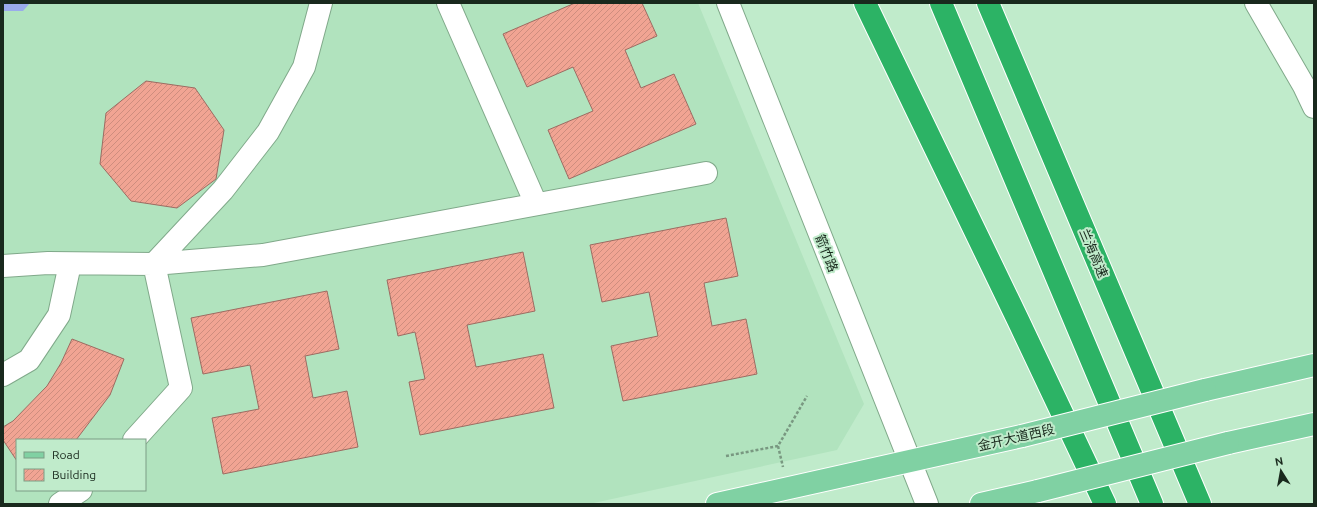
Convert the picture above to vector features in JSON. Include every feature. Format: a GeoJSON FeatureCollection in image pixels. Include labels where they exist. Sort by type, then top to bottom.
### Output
{"type":"FeatureCollection","features":[{"type":"Feature","properties":{"kind":"highway"},"geometry":{"type":"LineString","coordinates":[[865,3],[1015,313],[1105,504]]}},
{"type":"Feature","properties":{"kind":"highway"},"geometry":{"type":"LineString","coordinates":[[941,3],[1152,504]]}},
{"type":"Feature","properties":{"kind":"highway","name":"兰海高速"},"geometry":{"type":"LineString","coordinates":[[988,3],[1200,504]]}},
{"type":"Feature","properties":{"kind":"main road","name":"金开大道西段"},"geometry":{"type":"LineString","coordinates":[[717,504],[1022,436],[1205,390],[1314,365]]}},
{"type":"Feature","properties":{"kind":"main road"},"geometry":{"type":"LineString","coordinates":[[981,504],[1228,443],[1314,424]]}},
{"type":"Feature","properties":{"kind":"street"},"geometry":{"type":"LineString","coordinates":[[154,264],[224,190],[268,132],[304,66],[321,3]]}},
{"type":"Feature","properties":{"kind":"street"},"geometry":{"type":"LineString","coordinates":[[448,3],[536,204]]}},
{"type":"Feature","properties":{"kind":"street","name":"箭竹路"},"geometry":{"type":"LineString","coordinates":[[728,3],[927,504]]}},
{"type":"Feature","properties":{"kind":"street"},"geometry":{"type":"LineString","coordinates":[[1256,3],[1304,86],[1314,107]]}},
{"type":"Feature","properties":{"kind":"street"},"geometry":{"type":"LineString","coordinates":[[3,266],[154,264],[263,255],[706,173]]}},
{"type":"Feature","properties":{"kind":"street"},"geometry":{"type":"LineString","coordinates":[[3,375],[29,360],[59,315],[70,264]]}},
{"type":"Feature","properties":{"kind":"street"},"geometry":{"type":"LineString","coordinates":[[135,439],[181,388],[154,264]]}},
{"type":"Feature","properties":{"kind":"street"},"geometry":{"type":"LineString","coordinates":[[60,504],[80,491]]}},
{"type":"Feature","properties":{"kind":"path"},"geometry":{"type":"LineString","coordinates":[[726,456],[778,446],[807,396]]}},
{"type":"Feature","properties":{"kind":"shaded area"},"geometry":{"type":"Polygon","coordinates":[[[3,3],[698,3],[864,404],[837,450],[589,504],[3,504],[3,3]]]}},
{"type":"Feature","properties":{"kind":"water"},"geometry":{"type":"Polygon","coordinates":[[[3,3],[30,3],[23,11],[3,11],[3,3]]]}},
{"type":"Feature","properties":{"kind":"building"},"geometry":{"type":"Polygon","coordinates":[[[575,3],[642,3],[657,36],[625,50],[641,88],[674,74],[696,124],[569,179],[548,130],[593,111],[573,67],[527,87],[503,34],[575,3]]]}},
{"type":"Feature","properties":{"kind":"building"},"geometry":{"type":"Polygon","coordinates":[[[146,81],[195,88],[224,130],[216,179],[177,208],[131,201],[100,164],[106,113],[146,81]]]}},
{"type":"Feature","properties":{"kind":"building"},"geometry":{"type":"Polygon","coordinates":[[[726,218],[738,276],[704,283],[712,326],[746,319],[757,374],[623,401],[611,346],[658,336],[649,292],[602,302],[590,245],[726,218]]]}},
{"type":"Feature","properties":{"kind":"building"},"geometry":{"type":"Polygon","coordinates":[[[523,252],[535,311],[467,325],[476,367],[543,354],[554,408],[420,435],[409,382],[425,379],[415,332],[398,336],[387,280],[523,252]]]}},
{"type":"Feature","properties":{"kind":"building"},"geometry":{"type":"Polygon","coordinates":[[[327,291],[339,349],[305,356],[313,398],[347,391],[358,447],[223,474],[212,418],[259,409],[250,365],[203,374],[191,318],[327,291]]]}},
{"type":"Feature","properties":{"kind":"building"},"geometry":{"type":"Polygon","coordinates":[[[72,339],[124,359],[110,395],[77,439],[16,439],[16,460],[3,440],[3,427],[13,421],[47,386],[61,363],[72,339]]]}}]}
